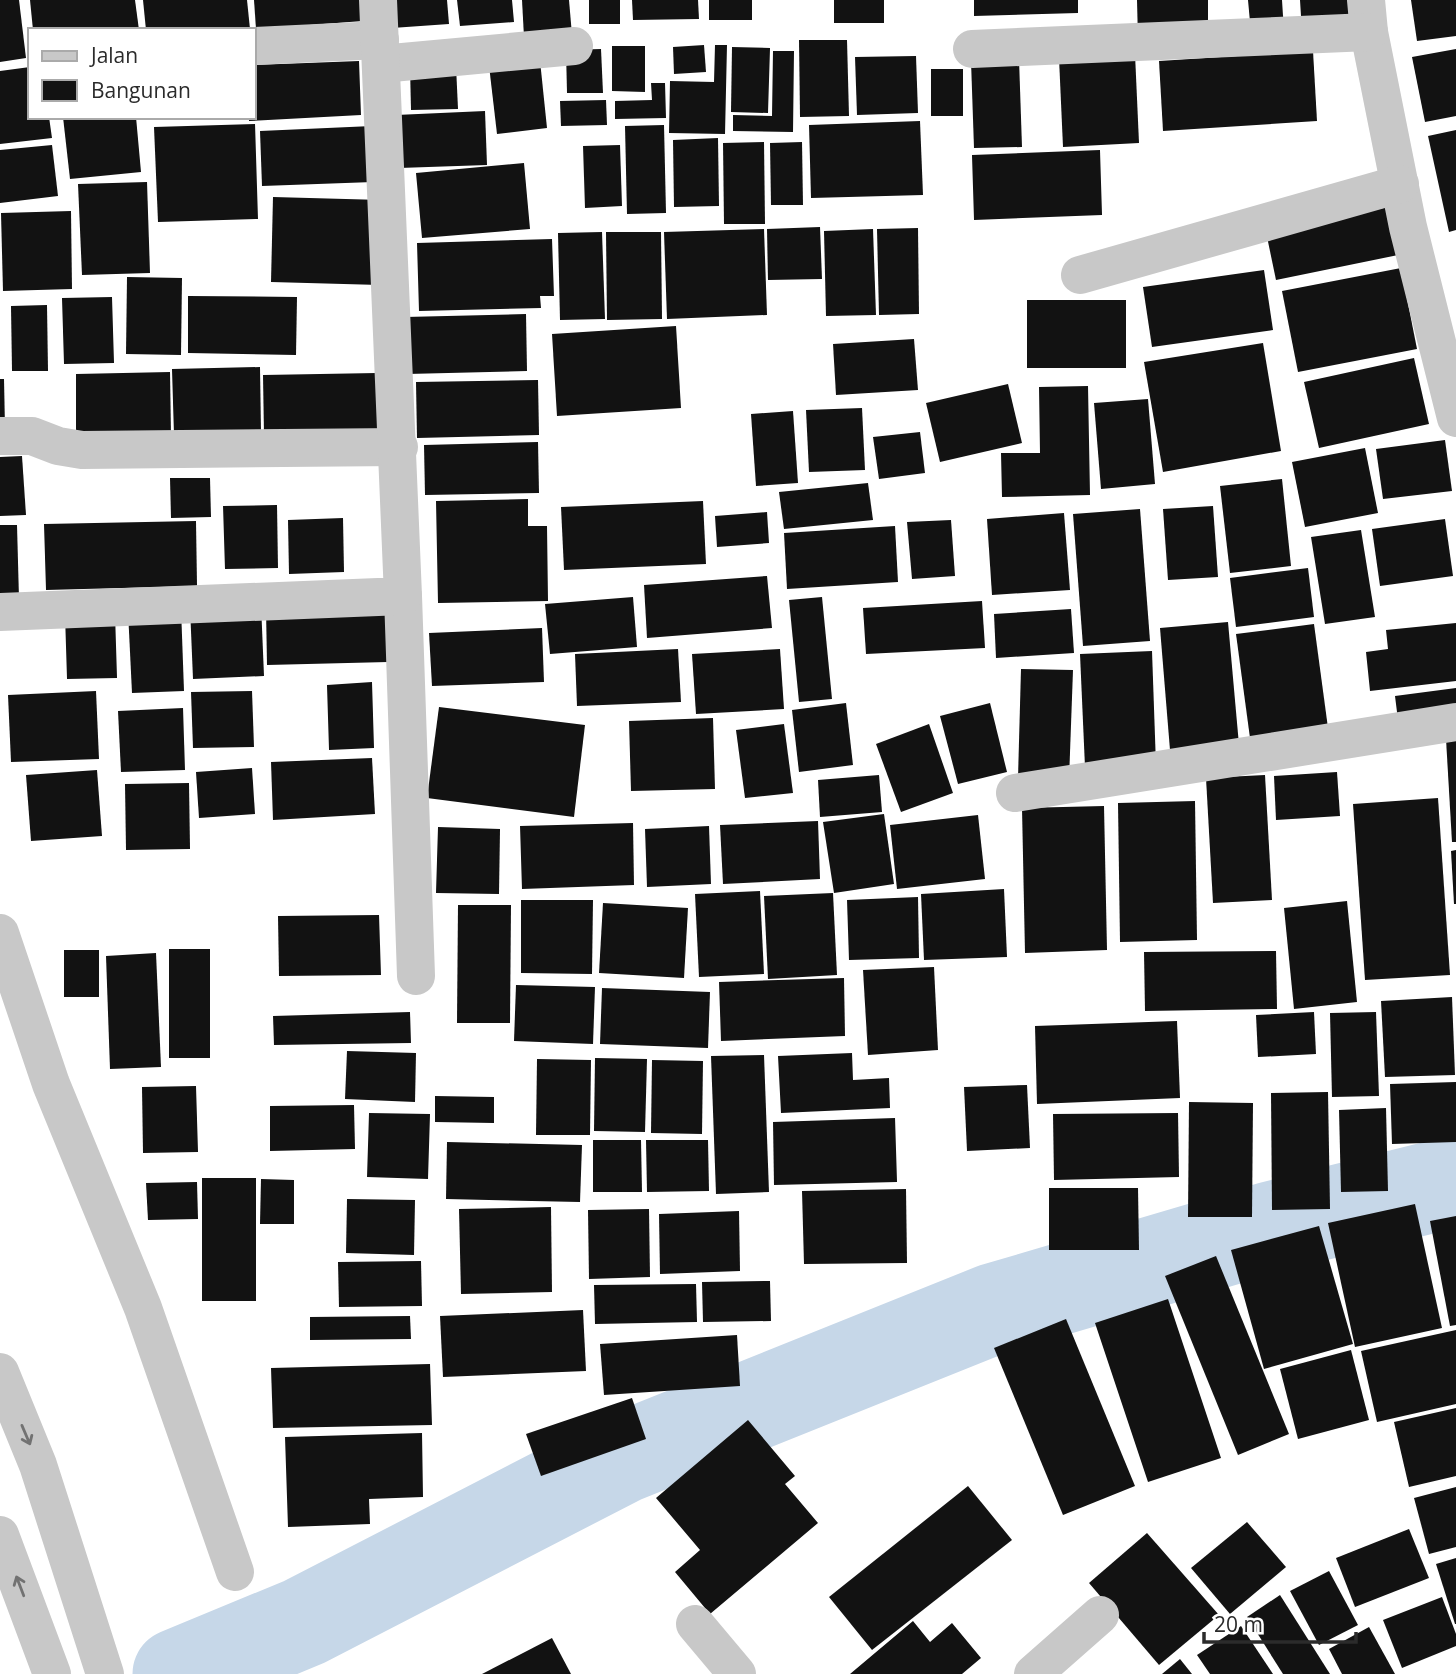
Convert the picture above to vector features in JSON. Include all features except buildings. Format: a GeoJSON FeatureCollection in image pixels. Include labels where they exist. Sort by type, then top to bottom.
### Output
{"type":"FeatureCollection","features":[{"type":"Feature","properties":{"kind":"street"},"geometry":{"type":"LineString","coordinates":[[378,0],[399,447],[416,976]]}},
{"type":"Feature","properties":{"kind":"street"},"geometry":{"type":"LineString","coordinates":[[972,49],[1367,16],[1400,184],[1456,418]]}},
{"type":"Feature","properties":{"kind":"street"},"geometry":{"type":"LineString","coordinates":[[256,46],[380,52],[574,46]]}},
{"type":"Feature","properties":{"kind":"street"},"geometry":{"type":"LineString","coordinates":[[1080,275],[1400,184]]}},
{"type":"Feature","properties":{"kind":"street"},"geometry":{"type":"LineString","coordinates":[[0,436],[32,436],[58,446],[82,450],[399,447]]}},
{"type":"Feature","properties":{"kind":"street"},"geometry":{"type":"LineString","coordinates":[[0,612],[403,596]]}},
{"type":"Feature","properties":{"kind":"street"},"geometry":{"type":"LineString","coordinates":[[1015,793],[1456,722]]}},
{"type":"Feature","properties":{"kind":"street"},"geometry":{"type":"LineString","coordinates":[[0,933],[51,1084],[143,1308],[235,1572]]}},
{"type":"Feature","properties":{"kind":"street"},"geometry":{"type":"LineString","coordinates":[[0,1372],[38,1465],[105,1674]]}},
{"type":"Feature","properties":{"kind":"street"},"geometry":{"type":"LineString","coordinates":[[0,1535],[52,1674]]}},
{"type":"Feature","properties":{"kind":"street"},"geometry":{"type":"LineString","coordinates":[[1033,1674],[1100,1615]]}},
{"type":"Feature","properties":{"kind":"street"},"geometry":{"type":"LineString","coordinates":[[695,1624],[737,1674]]}},
{"type":"Feature","properties":{"kind":"waterway"},"geometry":{"type":"LineString","coordinates":[[178,1674],[304,1622],[622,1458],[993,1309],[1271,1227],[1456,1181]]}}]}
